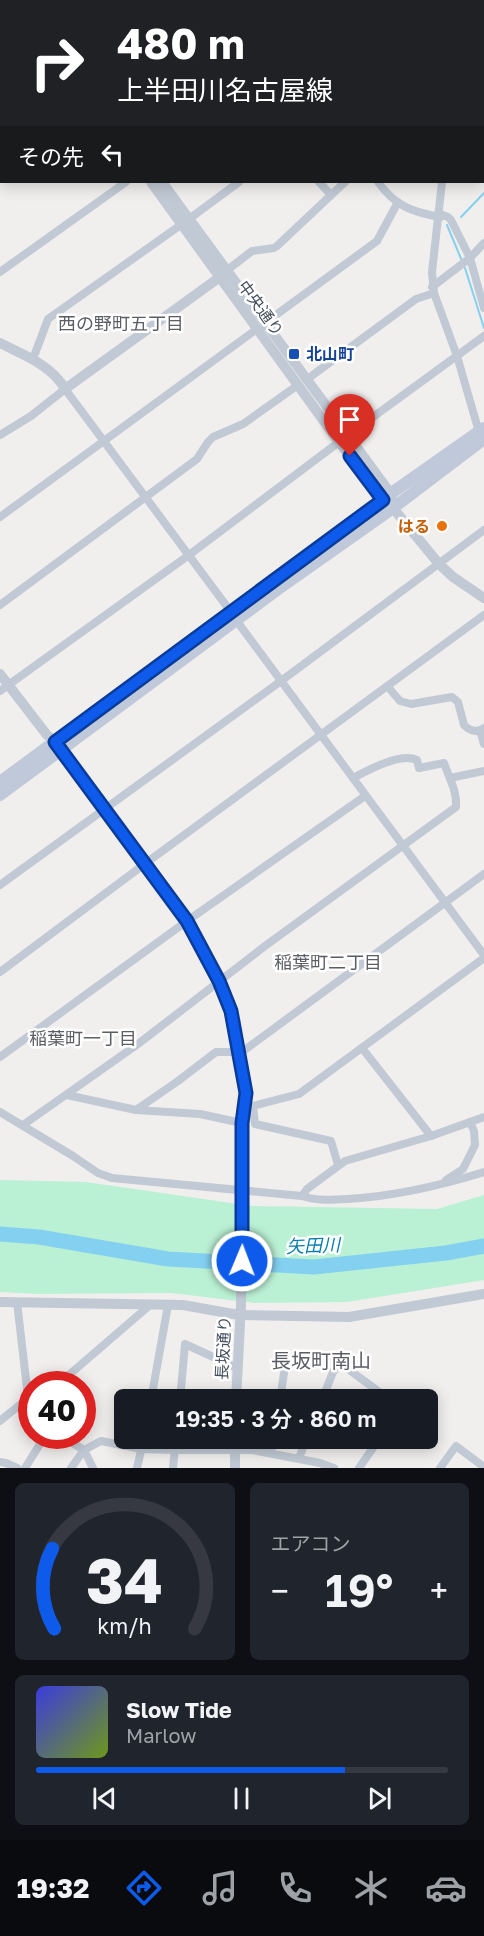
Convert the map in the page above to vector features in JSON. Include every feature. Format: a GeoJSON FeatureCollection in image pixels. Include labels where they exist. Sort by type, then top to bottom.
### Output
{"type":"FeatureCollection","features":[{"type":"Feature","properties":{"kind":"main road"},"geometry":{"type":"LineString","coordinates":[[0,795],[58,746],[389,500],[483,437]]}},
{"type":"Feature","properties":{"kind":"main road"},"geometry":{"type":"LineString","coordinates":[[0,782],[58,746]]}},
{"type":"Feature","properties":{"kind":"street"},"geometry":{"type":"LineString","coordinates":[[0,272],[125,183]]}},
{"type":"Feature","properties":{"kind":"street","name":"中央通り"},"geometry":{"type":"LineString","coordinates":[[152,183],[185,222],[343,439],[439,564],[453,577],[484,598]]}},
{"type":"Feature","properties":{"kind":"street","name":"中央通り"},"geometry":{"type":"LineString","coordinates":[[163,183],[185,222]]}},
{"type":"Feature","properties":{"kind":"street"},"geometry":{"type":"LineString","coordinates":[[33,359],[48,320],[238,183]]}},
{"type":"Feature","properties":{"kind":"street"},"geometry":{"type":"LineString","coordinates":[[320,183],[331,195]]}},
{"type":"Feature","properties":{"kind":"street"},"geometry":{"type":"LineString","coordinates":[[0,435],[31,416],[252,251],[277,246],[344,183]]}},
{"type":"Feature","properties":{"kind":"street"},"geometry":{"type":"LineString","coordinates":[[379,183],[412,212],[448,217],[451,220],[470,258],[484,308]]}},
{"type":"Feature","properties":{"kind":"street"},"geometry":{"type":"LineString","coordinates":[[442,183],[432,272],[433,290],[483,437]]}},
{"type":"Feature","properties":{"kind":"street"},"geometry":{"type":"LineString","coordinates":[[0,517],[377,241],[398,202]]}},
{"type":"Feature","properties":{"kind":"street"},"geometry":{"type":"LineString","coordinates":[[0,605],[197,459],[213,437],[243,424],[416,299],[433,290],[484,243]]}},
{"type":"Feature","properties":{"kind":"street"},"geometry":{"type":"LineString","coordinates":[[4,688],[189,555],[484,336]]}},
{"type":"Feature","properties":{"kind":"street"},"geometry":{"type":"LineString","coordinates":[[0,343],[48,368],[60,380],[484,957],[299,1094],[249,1106],[255,1124],[331,1141],[338,1165]]}},
{"type":"Feature","properties":{"kind":"street"},"geometry":{"type":"LineString","coordinates":[[0,885],[484,530]]}},
{"type":"Feature","properties":{"kind":"street"},"geometry":{"type":"LineString","coordinates":[[0,972],[484,615]]}},
{"type":"Feature","properties":{"kind":"street","name":"長坂通り"},"geometry":{"type":"LineString","coordinates":[[0,674],[4,688],[58,746],[187,921],[219,981],[231,1011],[249,1106],[242,1123],[243,1193],[236,1389]]}},
{"type":"Feature","properties":{"kind":"street"},"geometry":{"type":"LineString","coordinates":[[388,687],[400,701],[411,704],[452,697],[458,702],[464,725],[473,731],[482,729],[484,744]]}},
{"type":"Feature","properties":{"kind":"street"},"geometry":{"type":"LineString","coordinates":[[23,1125],[138,1044],[219,981],[456,807],[450,778],[444,763],[419,768],[417,760],[413,758],[390,762],[353,778]]}},
{"type":"Feature","properties":{"kind":"street"},"geometry":{"type":"LineString","coordinates":[[450,778],[484,771]]}},
{"type":"Feature","properties":{"kind":"street"},"geometry":{"type":"LineString","coordinates":[[0,1057],[365,795]]}},
{"type":"Feature","properties":{"kind":"street"},"geometry":{"type":"LineString","coordinates":[[136,1110],[216,1052],[239,1052],[246,1049],[484,874]]}},
{"type":"Feature","properties":{"kind":"street"},"geometry":{"type":"LineString","coordinates":[[362,1048],[431,1136]]}},
{"type":"Feature","properties":{"kind":"street"},"geometry":{"type":"LineString","coordinates":[[67,1095],[136,1110],[200,1114],[242,1123]]}},
{"type":"Feature","properties":{"kind":"street"},"geometry":{"type":"LineString","coordinates":[[0,1112],[98,1173],[112,1178],[326,1200],[374,1197],[444,1184],[484,1172]]}},
{"type":"Feature","properties":{"kind":"street"},"geometry":{"type":"LineString","coordinates":[[302,1196],[307,1189],[345,1161],[431,1136],[484,1117]]}},
{"type":"Feature","properties":{"kind":"street"},"geometry":{"type":"LineString","coordinates":[[444,1184],[446,1180],[463,1169],[475,1145],[474,1131],[470,1122]]}},
{"type":"Feature","properties":{"kind":"street"},"geometry":{"type":"LineString","coordinates":[[0,1302],[183,1305],[349,1317],[484,1294]]}},
{"type":"Feature","properties":{"kind":"street"},"geometry":{"type":"LineString","coordinates":[[17,1302],[27,1371]]}},
{"type":"Feature","properties":{"kind":"street"},"geometry":{"type":"LineString","coordinates":[[73,1371],[150,1305]]}},
{"type":"Feature","properties":{"kind":"street"},"geometry":{"type":"LineString","coordinates":[[153,1389],[168,1305]]}},
{"type":"Feature","properties":{"kind":"street"},"geometry":{"type":"LineString","coordinates":[[181,1389],[185,1344],[237,1368]]}},
{"type":"Feature","properties":{"kind":"street"},"geometry":{"type":"LineString","coordinates":[[326,1389],[333,1372],[340,1363],[375,1389]]}},
{"type":"Feature","properties":{"kind":"street"},"geometry":{"type":"LineString","coordinates":[[282,1389],[284,1373]]}},
{"type":"Feature","properties":{"kind":"street"},"geometry":{"type":"LineString","coordinates":[[0,1421],[18,1406]]}},
{"type":"Feature","properties":{"kind":"street"},"geometry":{"type":"LineString","coordinates":[[70,1468],[84,1450],[101,1441],[114,1444]]}},
{"type":"Feature","properties":{"kind":"street"},"geometry":{"type":"LineString","coordinates":[[440,1468],[456,1446],[484,1467]]}},
{"type":"Feature","properties":{"kind":"street"},"geometry":{"type":"LineString","coordinates":[[25,1468],[37,1449]]}},
{"type":"Feature","properties":{"kind":"street"},"geometry":{"type":"LineString","coordinates":[[137,1468],[142,1449],[252,1450],[299,1458],[334,1468]]}},
{"type":"Feature","properties":{"kind":"street"},"geometry":{"type":"LineString","coordinates":[[271,1453],[272,1449]]}},
{"type":"Feature","properties":{"kind":"street"},"geometry":{"type":"LineString","coordinates":[[299,1458],[303,1449]]}},
{"type":"Feature","properties":{"kind":"street"},"geometry":{"type":"LineString","coordinates":[[359,1468],[372,1449]]}},
{"type":"Feature","properties":{"kind":"street"},"geometry":{"type":"LineString","coordinates":[[84,1450],[93,1468]]}},
{"type":"Feature","properties":{"kind":"street"},"geometry":{"type":"LineString","coordinates":[[172,1468],[175,1450]]}},
{"type":"Feature","properties":{"kind":"street"},"geometry":{"type":"LineString","coordinates":[[235,1450],[235,1468]]}},
{"type":"Feature","properties":{"kind":"street"},"geometry":{"type":"LineString","coordinates":[[0,1462],[17,1468]]}},
{"type":"Feature","properties":{"kind":"green space"},"geometry":{"type":"Polygon","coordinates":[[[0,1180],[86,1182],[252,1206],[437,1209],[484,1195],[484,1280],[347,1302],[255,1303],[171,1293],[0,1292],[0,1180]]]}},
{"type":"Feature","properties":{"kind":"waterway"},"geometry":{"type":"LineString","coordinates":[[461,217],[484,193]]}},
{"type":"Feature","properties":{"kind":"waterway"},"geometry":{"type":"LineString","coordinates":[[447,225],[462,261]]}},
{"type":"Feature","properties":{"kind":"waterway"},"geometry":{"type":"LineString","coordinates":[[465,268],[484,328]]}},
{"type":"Feature","properties":{"kind":"waterway","name":"矢田川"},"geometry":{"type":"LineString","coordinates":[[0,1234],[39,1237],[168,1259],[314,1267],[446,1253],[484,1246]]}},
{"type":"Feature","properties":{"kind":"place","name":"北山町"},"geometry":{"type":"Point","coordinates":[294,354]}},
{"type":"Feature","properties":{"kind":"place","name":"はる"},"geometry":{"type":"Point","coordinates":[442,526]}},
{"type":"Feature","properties":{"kind":"district","name":"西の野町五丁目"},"geometry":{"type":"Point","coordinates":[121,323]}},
{"type":"Feature","properties":{"kind":"district","name":"稲葉町二丁目"},"geometry":{"type":"Point","coordinates":[328,962]}},
{"type":"Feature","properties":{"kind":"district","name":"稲葉町一丁目"},"geometry":{"type":"Point","coordinates":[83,1038]}},
{"type":"Feature","properties":{"kind":"district","name":"長坂町南山"},"geometry":{"type":"Point","coordinates":[321,1360]}},
{"type":"Feature","properties":{"kind":"route"},"geometry":{"type":"LineString","coordinates":[[242,1261],[242,1123],[246,1093],[231,1011],[219,981],[187,921],[55,742],[383,500],[350,456]]}}]}
